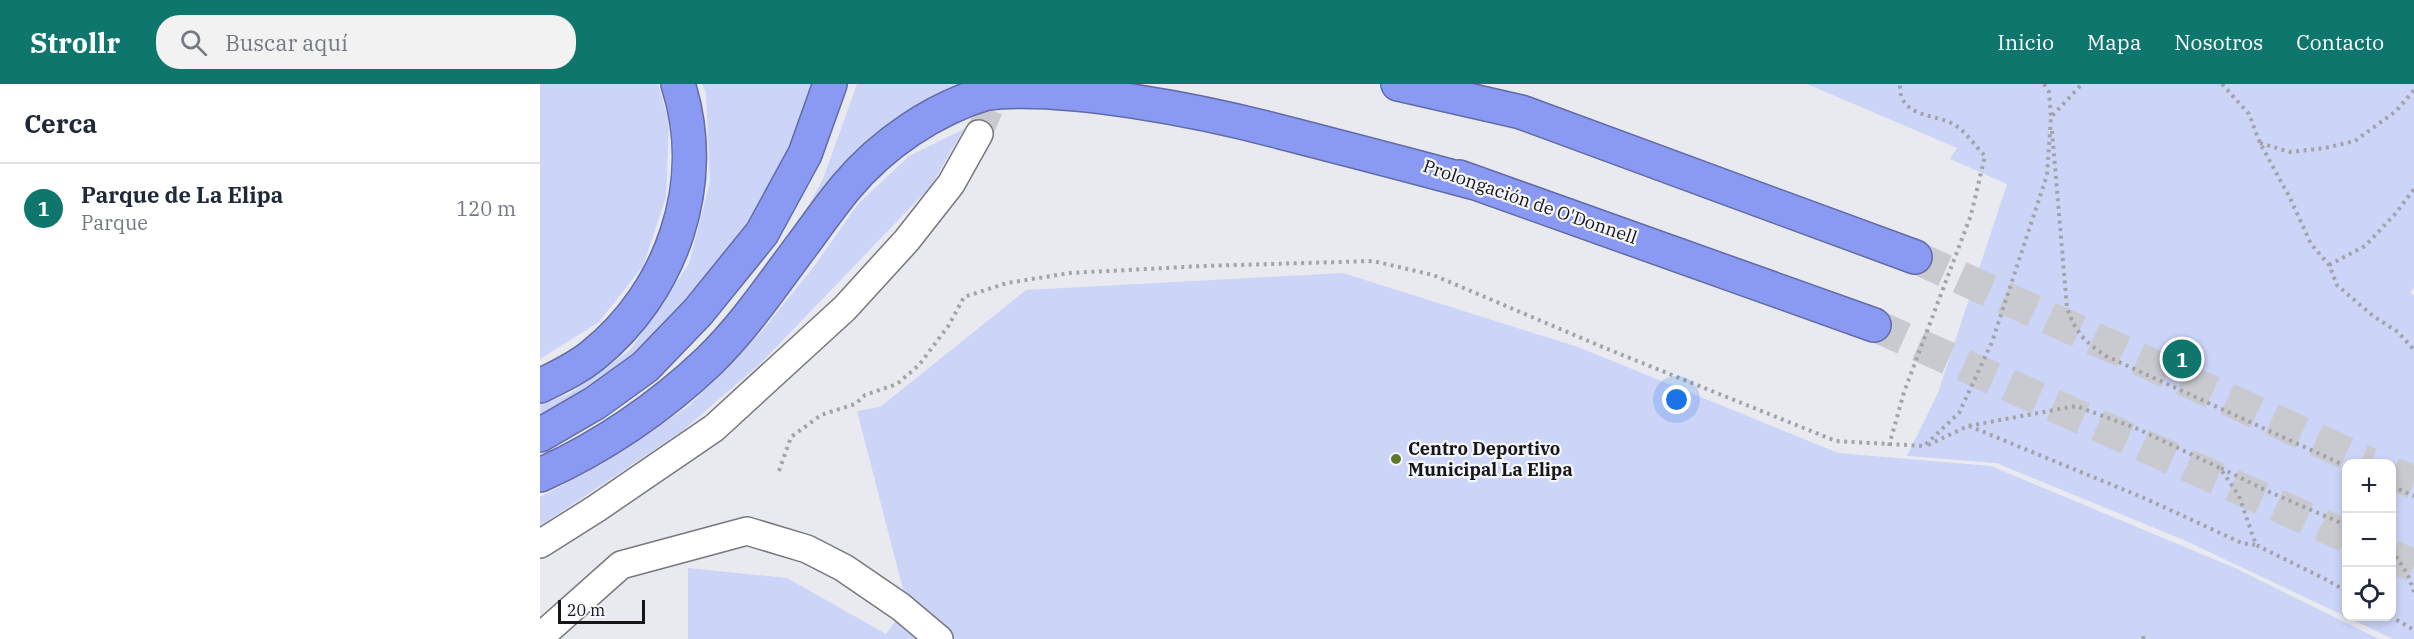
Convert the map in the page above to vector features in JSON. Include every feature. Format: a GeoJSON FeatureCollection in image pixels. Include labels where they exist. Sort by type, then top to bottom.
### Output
{"type":"FeatureCollection","features":[{"type":"Feature","properties":{"kind":"highway"},"geometry":{"type":"LineString","coordinates":[[540,386],[591,357],[613,337],[633,315],[666,264],[678,231],[685,200],[689,163],[688,129],[678,84]]}},
{"type":"Feature","properties":{"kind":"highway"},"geometry":{"type":"LineString","coordinates":[[540,435],[595,403],[645,367],[698,312],[762,233],[805,154],[830,84]]}},
{"type":"Feature","properties":{"kind":"highway","name":"Prolongación de O'Donnell"},"geometry":{"type":"LineString","coordinates":[[1184,84],[1479,184],[1874,325]]}},
{"type":"Feature","properties":{"kind":"highway"},"geometry":{"type":"LineString","coordinates":[[1398,84],[1521,112],[1915,257]]}},
{"type":"Feature","properties":{"kind":"highway"},"geometry":{"type":"LineString","coordinates":[[1478,84],[1521,112]]}},
{"type":"Feature","properties":{"kind":"highway"},"geometry":{"type":"LineString","coordinates":[[540,475],[569,462],[614,434],[670,394],[710,360],[748,317],[846,186],[876,156],[908,131],[948,108],[989,92],[1025,87],[1072,88],[1144,98],[1479,184]]}},
{"type":"Feature","properties":{"kind":"street"},"geometry":{"type":"LineString","coordinates":[[540,544],[714,428],[845,308],[907,240],[951,184],[979,134]]}},
{"type":"Feature","properties":{"kind":"street"},"geometry":{"type":"LineString","coordinates":[[540,637],[621,565],[747,531],[807,549],[844,567],[901,607],[939,639]]}},
{"type":"Feature","properties":{"kind":"path"},"geometry":{"type":"LineString","coordinates":[[2043,84],[2049,92],[2067,308],[2075,329],[2089,345],[2106,356],[2342,464]]}},
{"type":"Feature","properties":{"kind":"path"},"geometry":{"type":"LineString","coordinates":[[1924,446],[1959,413],[1992,342],[2047,174],[2051,117],[2082,84]]}},
{"type":"Feature","properties":{"kind":"path"},"geometry":{"type":"LineString","coordinates":[[2222,84],[2249,114],[2260,143],[2290,198],[2311,244],[2329,265],[2337,285],[2373,316],[2398,332],[2414,350]]}},
{"type":"Feature","properties":{"kind":"path"},"geometry":{"type":"LineString","coordinates":[[2260,143],[2290,152],[2325,148],[2355,141],[2396,111],[2414,90]]}},
{"type":"Feature","properties":{"kind":"path"},"geometry":{"type":"LineString","coordinates":[[2329,265],[2365,246],[2396,213],[2414,189]]}},
{"type":"Feature","properties":{"kind":"path"},"geometry":{"type":"LineString","coordinates":[[779,471],[791,437],[821,415],[855,404],[865,395],[897,384],[918,365],[949,325],[964,297],[1007,283],[1070,273],[1374,261],[1433,275],[1605,348],[1836,441],[1924,446],[1968,426],[2076,406],[2138,429],[2265,490],[2342,523]]}},
{"type":"Feature","properties":{"kind":"path"},"geometry":{"type":"LineString","coordinates":[[1968,426],[2133,493],[2242,543],[2256,545],[2342,589]]}},
{"type":"Feature","properties":{"kind":"path"},"geometry":{"type":"LineString","coordinates":[[2220,468],[2239,496],[2256,545]]}},
{"type":"Feature","properties":{"kind":"path"},"geometry":{"type":"LineString","coordinates":[[2396,488],[2414,496]]}},
{"type":"Feature","properties":{"kind":"path"},"geometry":{"type":"LineString","coordinates":[[2396,557],[2408,575],[2414,592]]}},
{"type":"Feature","properties":{"kind":"path"},"geometry":{"type":"LineString","coordinates":[[2396,620],[2414,630]]}},
{"type":"Feature","properties":{"kind":"path"},"geometry":{"type":"LineString","coordinates":[[2143,639],[2144,632]]}},
{"type":"Feature","properties":{"kind":"shaded area"},"geometry":{"type":"Polygon","coordinates":[[[540,84],[658,84],[669,122],[666,197],[643,266],[599,322],[540,359],[540,84]]]}},
{"type":"Feature","properties":{"kind":"shaded area"},"geometry":{"type":"Polygon","coordinates":[[[702,84],[815,84],[790,152],[725,261],[650,344],[546,419],[540,421],[540,405],[569,394],[630,350],[689,264],[710,182],[706,93],[702,84]]]}},
{"type":"Feature","properties":{"kind":"shaded area"},"geometry":{"type":"Polygon","coordinates":[[[857,84],[976,84],[908,110],[865,148],[784,250],[823,179],[857,84]]]}},
{"type":"Feature","properties":{"kind":"shaded area"},"geometry":{"type":"Polygon","coordinates":[[[1807,84],[2414,84],[2414,287],[2410,293],[2414,295],[2414,639],[2393,639],[2355,621],[2396,621],[2396,459],[2342,459],[2342,615],[2184,540],[1996,463],[1907,456],[1938,393],[2007,184],[1950,159],[1957,148],[1807,84]]]}},
{"type":"Feature","properties":{"kind":"shaded area"},"geometry":{"type":"Polygon","coordinates":[[[964,129],[931,186],[761,363],[681,432],[540,526],[540,497],[600,465],[689,406],[762,331],[815,265],[858,204],[909,156],[964,129]]]}},
{"type":"Feature","properties":{"kind":"shaded area","name":"Centro Deportivo Municipal La Elipa"},"geometry":{"type":"Polygon","coordinates":[[[1343,273],[1578,347],[1838,453],[1991,466],[2235,568],[2379,639],[688,639],[688,568],[787,578],[886,634],[910,602],[906,601],[857,411],[880,407],[1026,290],[1343,273]]]}},
{"type":"Feature","properties":{"kind":"tunnel"},"geometry":{"type":"LineString","coordinates":[[979,134],[1000,84]]}},
{"type":"Feature","properties":{"kind":"tunnel"},"geometry":{"type":"LineString","coordinates":[[1915,257],[2359,459]]}},
{"type":"Feature","properties":{"kind":"tunnel"},"geometry":{"type":"LineString","coordinates":[[1874,325],[2342,534]]}},
{"type":"Feature","properties":{"kind":"tunnel"},"geometry":{"type":"LineString","coordinates":[[2396,475],[2414,483]]}},
{"type":"Feature","properties":{"kind":"tunnel"},"geometry":{"type":"LineString","coordinates":[[2396,558],[2414,566]]}},
{"type":"Feature","properties":{"kind":"place","name":"Parque de La Elipa"},"geometry":{"type":"Point","coordinates":[2182,359]}},
{"type":"Feature","properties":{"kind":"place","name":"Centro Deportivo Municipal La Elipa"},"geometry":{"type":"Point","coordinates":[1396,459]}}]}
